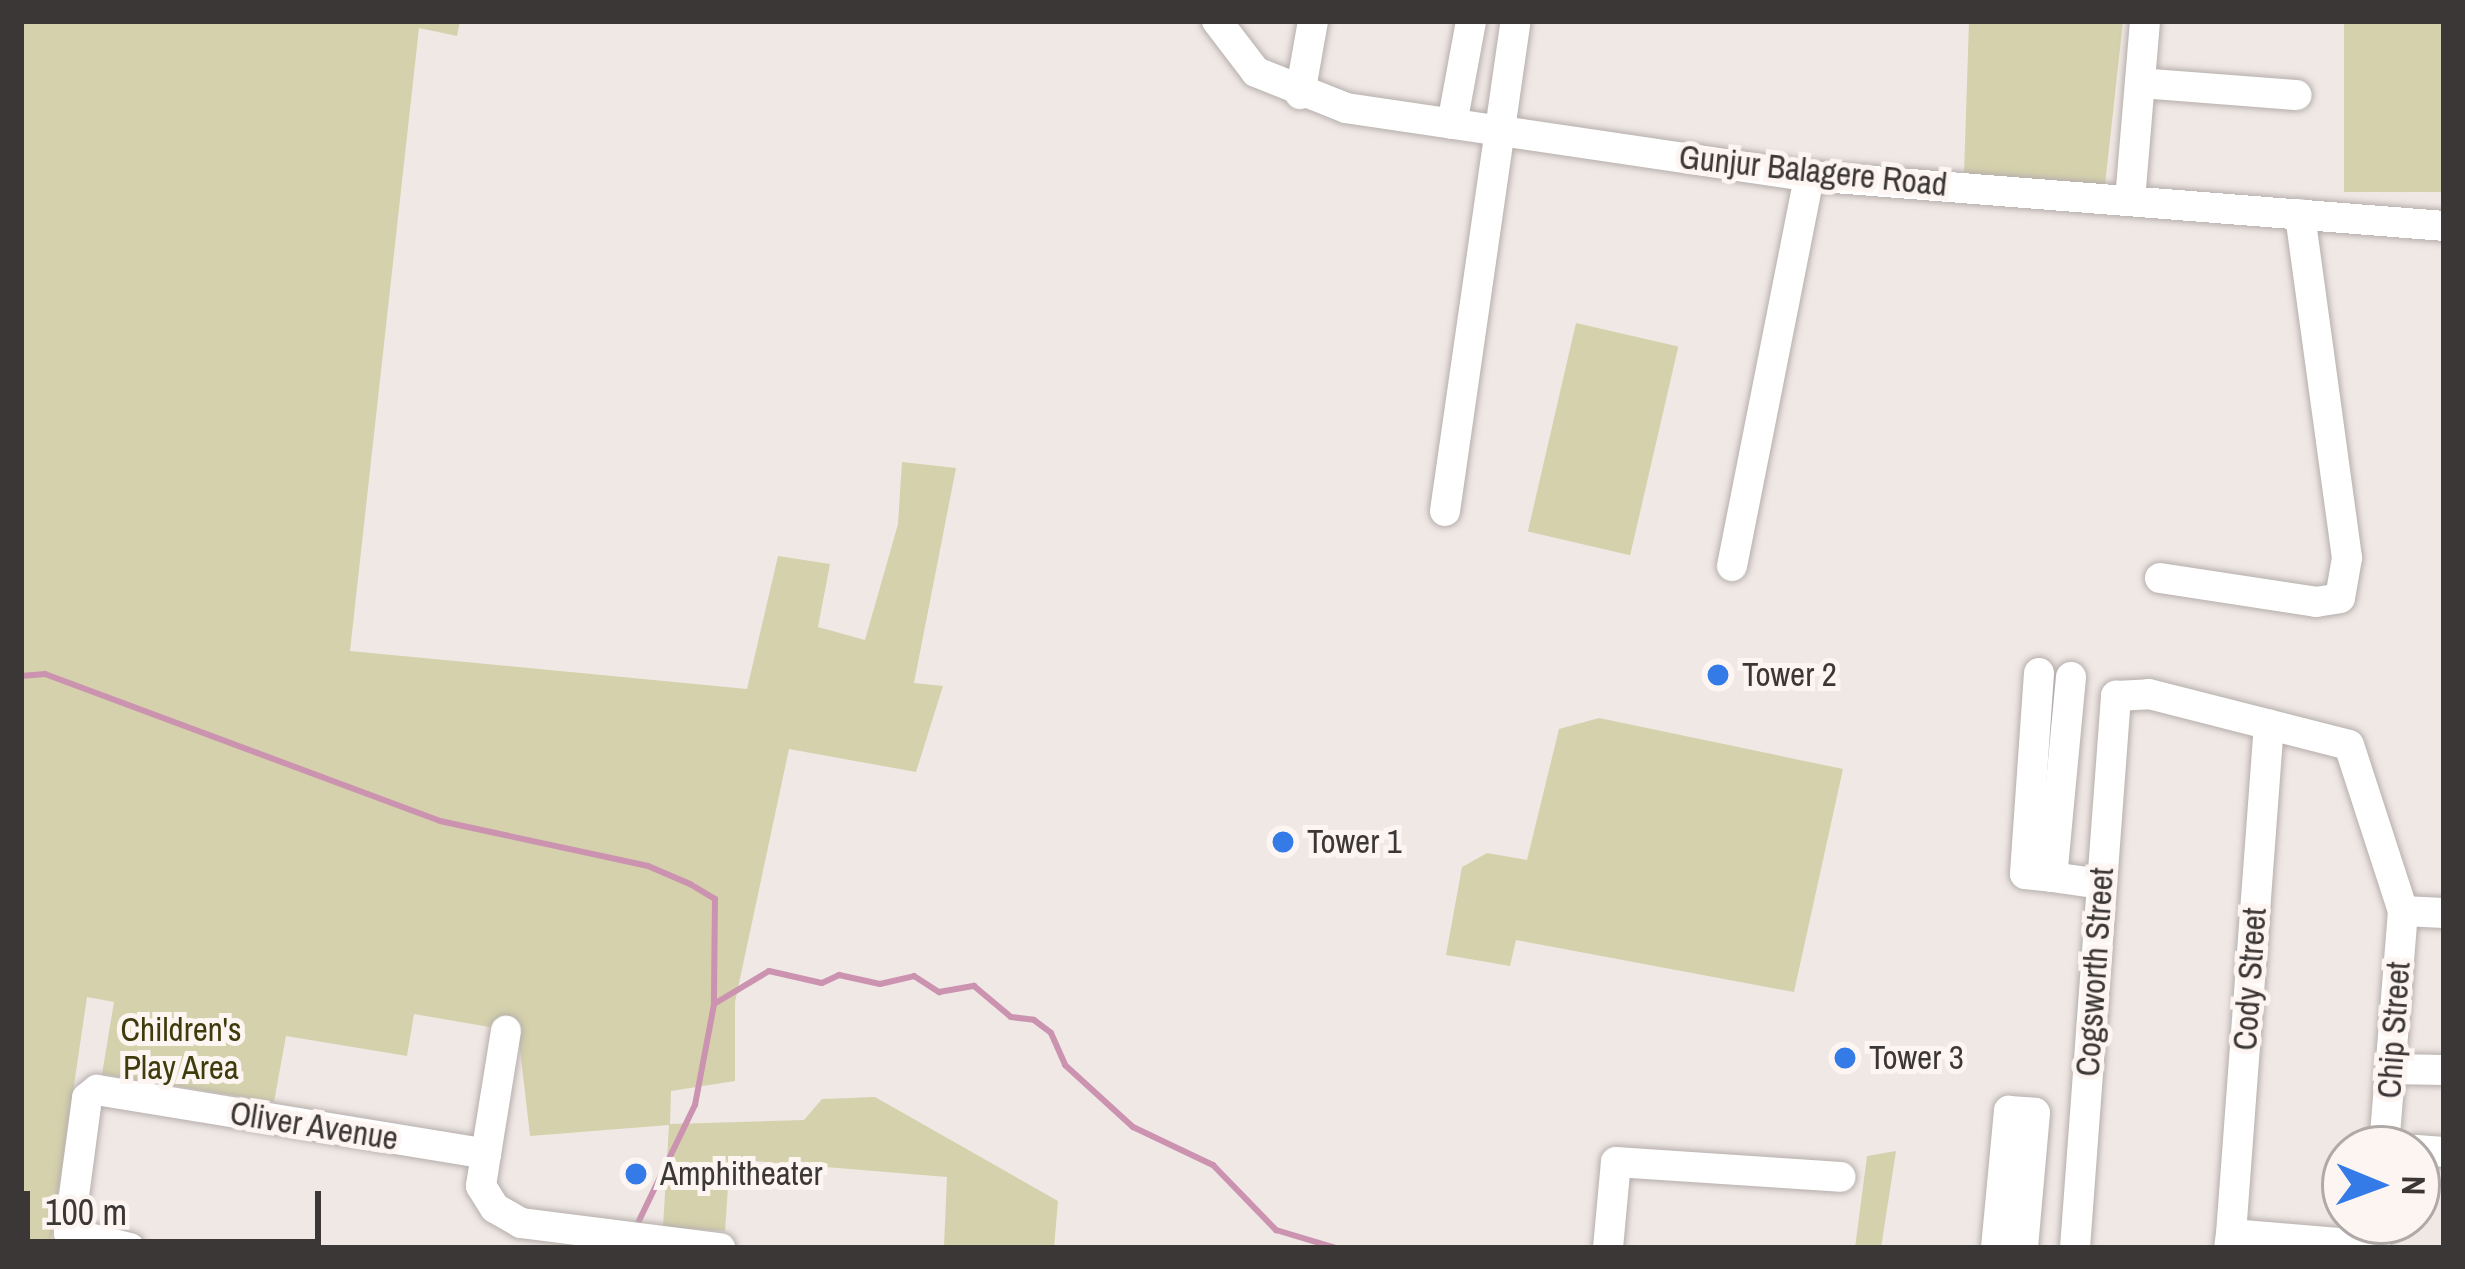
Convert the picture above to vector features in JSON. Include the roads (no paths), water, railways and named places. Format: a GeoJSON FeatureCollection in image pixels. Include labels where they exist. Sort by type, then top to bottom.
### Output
{"type":"FeatureCollection","features":[{"type":"Feature","properties":{"kind":"street","name":"Gunjur Balagere Road"},"geometry":{"type":"LineString","coordinates":[[1217,21],[1256,71],[1300,94],[1452,124],[1809,176],[2444,226]]}},
{"type":"Feature","properties":{"kind":"street"},"geometry":{"type":"LineString","coordinates":[[1300,94],[1313,21]]}},
{"type":"Feature","properties":{"kind":"street"},"geometry":{"type":"LineString","coordinates":[[1452,124],[1471,21]]}},
{"type":"Feature","properties":{"kind":"street"},"geometry":{"type":"LineString","coordinates":[[1445,511],[1516,21]]}},
{"type":"Feature","properties":{"kind":"street"},"geometry":{"type":"LineString","coordinates":[[2130,200],[2145,21]]}},
{"type":"Feature","properties":{"kind":"street"},"geometry":{"type":"LineString","coordinates":[[2140,83],[2297,94]]}},
{"type":"Feature","properties":{"kind":"street"},"geometry":{"type":"LineString","coordinates":[[1732,566],[1809,176]]}},
{"type":"Feature","properties":{"kind":"street"},"geometry":{"type":"LineString","coordinates":[[2160,578],[2316,602],[2340,598],[2347,558],[2300,214]]}},
{"type":"Feature","properties":{"kind":"street"},"geometry":{"type":"LineString","coordinates":[[2055,675],[2025,874],[2101,884]]}},
{"type":"Feature","properties":{"kind":"street","name":"Cogsworth Street"},"geometry":{"type":"LineString","coordinates":[[2075,1248],[2116,696],[2149,694],[2269,724]]}},
{"type":"Feature","properties":{"kind":"street"},"geometry":{"type":"LineString","coordinates":[[2269,724],[2349,745],[2403,911],[2444,913]]}},
{"type":"Feature","properties":{"kind":"street","name":"Cody Street"},"geometry":{"type":"LineString","coordinates":[[2230,1241],[2269,724]]}},
{"type":"Feature","properties":{"kind":"street","name":"Chip Street"},"geometry":{"type":"LineString","coordinates":[[2386,1125],[2403,911]]}},
{"type":"Feature","properties":{"kind":"street"},"geometry":{"type":"LineString","coordinates":[[506,1031],[481,1186],[518,1236],[720,1248]]}},
{"type":"Feature","properties":{"kind":"street"},"geometry":{"type":"LineString","coordinates":[[2392,1069],[2444,1070]]}},
{"type":"Feature","properties":{"kind":"street","name":"Oliver Avenue"},"geometry":{"type":"LineString","coordinates":[[130,1248],[69,1233],[87,1098],[97,1090],[486,1154]]}},
{"type":"Feature","properties":{"kind":"street"},"geometry":{"type":"LineString","coordinates":[[1996,1248],[2022,1112],[2023,1248]]}},
{"type":"Feature","properties":{"kind":"street"},"geometry":{"type":"LineString","coordinates":[[1608,1248],[1616,1162],[1840,1178]]}},
{"type":"Feature","properties":{"kind":"street"},"geometry":{"type":"LineString","coordinates":[[2230,1241],[2321,1236]]}},
{"type":"Feature","properties":{"kind":"waterway"},"geometry":{"type":"LineString","coordinates":[[21,676],[45,674],[440,821],[648,866],[690,884],[715,899],[714,1002]]}},
{"type":"Feature","properties":{"kind":"waterway"},"geometry":{"type":"LineString","coordinates":[[635,1229],[695,1105],[714,1004],[769,971],[822,983],[839,975],[880,984],[914,976],[939,992],[974,986],[1011,1017],[1034,1020],[1051,1033],[1065,1065],[1133,1127],[1213,1165],[1276,1230],[1336,1248]]}},
{"type":"Feature","properties":{"kind":"place","name":"Tower 2"},"geometry":{"type":"Point","coordinates":[1718,675]}},
{"type":"Feature","properties":{"kind":"place","name":"Tower 1"},"geometry":{"type":"Point","coordinates":[1283,842]}},
{"type":"Feature","properties":{"kind":"place","name":"Tower 3"},"geometry":{"type":"Point","coordinates":[1845,1058]}},
{"type":"Feature","properties":{"kind":"place","name":"Amphitheater"},"geometry":{"type":"Point","coordinates":[636,1174]}},
{"type":"Feature","properties":{"kind":"park label","name":"Children's Play Area"},"geometry":{"type":"Point","coordinates":[181,1049]}}]}
